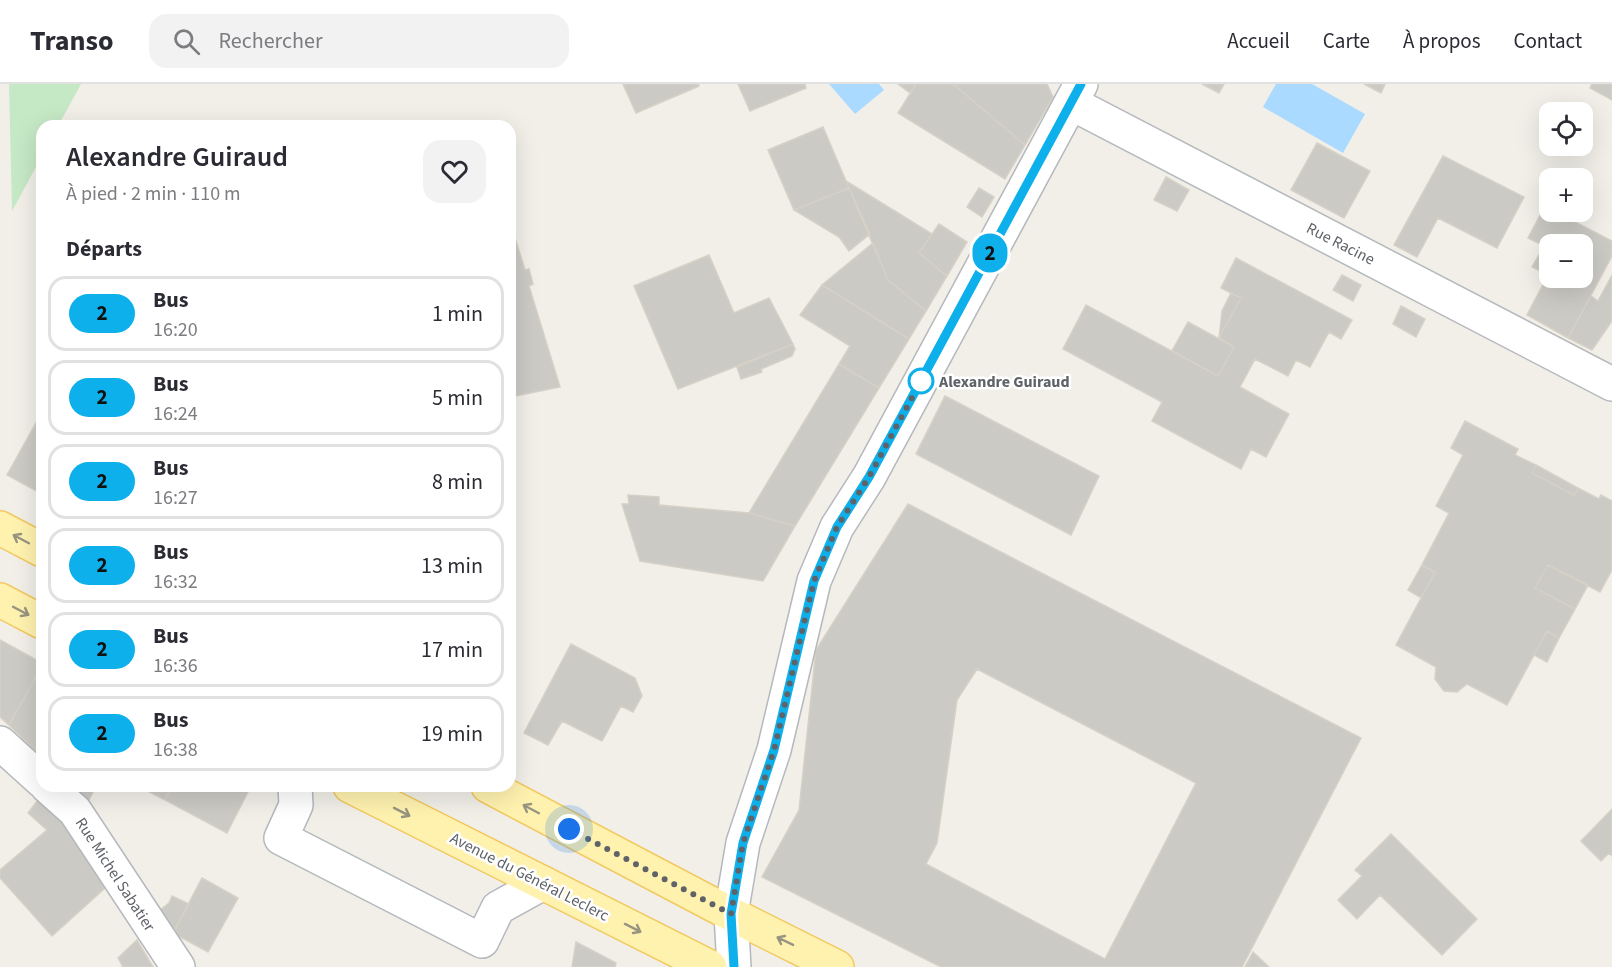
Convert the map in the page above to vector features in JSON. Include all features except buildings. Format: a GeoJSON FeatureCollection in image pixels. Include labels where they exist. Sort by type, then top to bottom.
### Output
{"type":"FeatureCollection","features":[{"type":"Feature","properties":{"kind":"main road"},"geometry":{"type":"LineString","coordinates":[[0,528],[36,547]]}},
{"type":"Feature","properties":{"kind":"main road"},"geometry":{"type":"LineString","coordinates":[[0,600],[36,619]]}},
{"type":"Feature","properties":{"kind":"main road","name":"Avenue du Général Leclerc"},"geometry":{"type":"LineString","coordinates":[[362,792],[710,967]]}},
{"type":"Feature","properties":{"kind":"main road"},"geometry":{"type":"LineString","coordinates":[[499,792],[837,967]]}},
{"type":"Feature","properties":{"kind":"street","name":"Rue Racine"},"geometry":{"type":"LineString","coordinates":[[1076,93],[1612,384]]}},
{"type":"Feature","properties":{"kind":"street"},"geometry":{"type":"LineString","coordinates":[[734,967],[731,914],[743,843],[774,750],[814,581],[837,527],[869,477],[1076,93]]}},
{"type":"Feature","properties":{"kind":"street"},"geometry":{"type":"LineString","coordinates":[[0,743],[36,776]]}},
{"type":"Feature","properties":{"kind":"street","name":"Rue Michel Sabatier"},"geometry":{"type":"LineString","coordinates":[[54,792],[75,811],[178,967]]}},
{"type":"Feature","properties":{"kind":"street"},"geometry":{"type":"LineString","coordinates":[[295,792],[296,805],[281,838],[482,941],[498,908],[543,883]]}},
{"type":"Feature","properties":{"kind":"green space"},"geometry":{"type":"Polygon","coordinates":[[[9,84],[81,84],[61,120],[36,120],[36,167],[12,211],[9,84]]]}},
{"type":"Feature","properties":{"kind":"water"},"geometry":{"type":"Polygon","coordinates":[[[829,84],[879,84],[884,90],[855,114],[829,84]]]}},
{"type":"Feature","properties":{"kind":"water"},"geometry":{"type":"Polygon","coordinates":[[[1276,84],[1312,84],[1365,114],[1343,153],[1263,107],[1276,84]]]}},
{"type":"Feature","properties":{"kind":"bus line","name":"2"},"geometry":{"type":"LineString","coordinates":[[734,967],[731,914],[743,843],[774,750],[814,581],[837,527],[869,477],[1081,84]]}},
{"type":"Feature","properties":{"kind":"place","name":"Alexandre Guiraud"},"geometry":{"type":"Point","coordinates":[921,381]}},
{"type":"Feature","properties":{"kind":"route"},"geometry":{"type":"LineString","coordinates":[[569,829],[731,914],[743,843],[774,750],[814,581],[837,527],[869,477],[921,381]]}}]}
